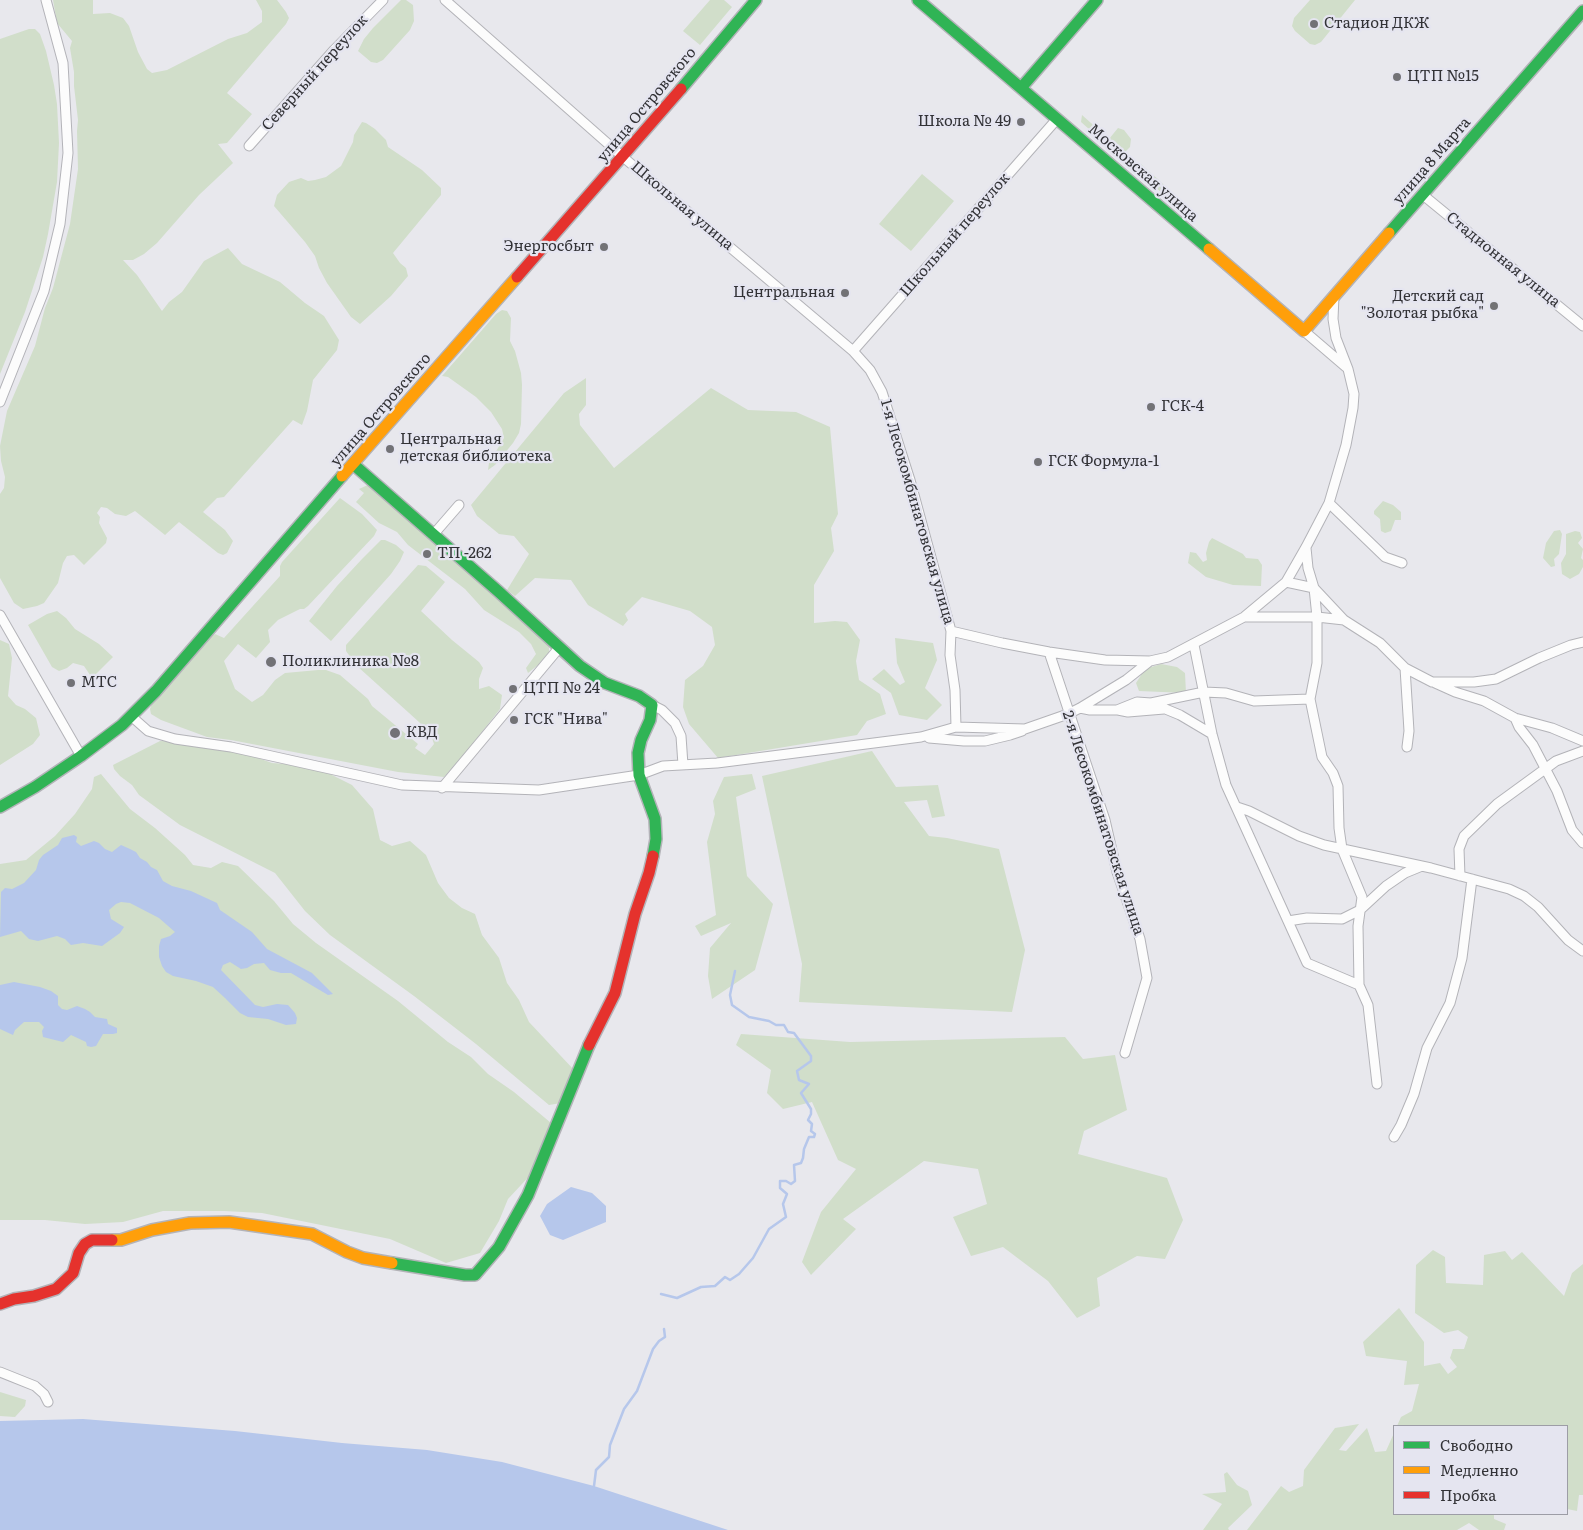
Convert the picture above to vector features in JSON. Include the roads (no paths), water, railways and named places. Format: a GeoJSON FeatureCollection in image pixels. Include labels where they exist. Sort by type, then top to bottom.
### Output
{"type":"FeatureCollection","features":[{"type":"Feature","properties":{"kind":"street"},"geometry":{"type":"LineString","coordinates":[[0,402],[44,291],[60,224],[68,153],[63,63],[46,0]]}},
{"type":"Feature","properties":{"kind":"street","name":"Северный переулок"},"geometry":{"type":"LineString","coordinates":[[249,146],[334,50],[383,0]]}},
{"type":"Feature","properties":{"kind":"street","name":"Школьная улица"},"geometry":{"type":"LineString","coordinates":[[445,0],[624,157],[853,351]]}},
{"type":"Feature","properties":{"kind":"street","name":"улица Островского"},"geometry":{"type":"LineString","coordinates":[[0,807],[36,787],[81,756],[122,725],[156,691],[624,157],[756,0]]}},
{"type":"Feature","properties":{"kind":"street","name":"Московская улица"},"geometry":{"type":"LineString","coordinates":[[918,0],[1348,369]]}},
{"type":"Feature","properties":{"kind":"street"},"geometry":{"type":"LineString","coordinates":[[1021,88],[1097,0]]}},
{"type":"Feature","properties":{"kind":"street","name":"улица 8 Марта"},"geometry":{"type":"LineString","coordinates":[[1304,331],[1583,11]]}},
{"type":"Feature","properties":{"kind":"street","name":"Школьный переулок"},"geometry":{"type":"LineString","coordinates":[[853,351],[1057,119]]}},
{"type":"Feature","properties":{"kind":"street","name":"Стадионная улица"},"geometry":{"type":"LineString","coordinates":[[1423,195],[1583,326]]}},
{"type":"Feature","properties":{"kind":"street"},"geometry":{"type":"LineString","coordinates":[[921,737],[964,741],[985,740],[1010,736],[1068,714],[1126,680],[1150,661],[1168,657],[1194,645],[1244,617],[1286,582],[1329,502],[1346,445],[1353,408],[1354,394],[1348,369],[1336,338],[1333,319],[1334,296]]}},
{"type":"Feature","properties":{"kind":"street","name":"1-я Лесокомбинатовская улица"},"geometry":{"type":"LineString","coordinates":[[853,351],[870,370],[882,392],[920,511],[951,631],[1048,652],[1105,660],[1150,661]]}},
{"type":"Feature","properties":{"kind":"street"},"geometry":{"type":"LineString","coordinates":[[353,464],[580,666],[605,684],[639,696],[662,710],[675,724],[681,736],[683,765]]}},
{"type":"Feature","properties":{"kind":"street"},"geometry":{"type":"LineString","coordinates":[[1329,502],[1385,557],[1402,563]]}},
{"type":"Feature","properties":{"kind":"street"},"geometry":{"type":"LineString","coordinates":[[433,535],[460,505]]}},
{"type":"Feature","properties":{"kind":"street"},"geometry":{"type":"LineString","coordinates":[[1306,547],[1308,568],[1314,588],[1317,617],[1317,663],[1310,699],[1322,757],[1333,773],[1338,786],[1339,828],[1342,849],[1362,897],[1358,945],[1359,985],[1368,1005],[1377,1084]]}},
{"type":"Feature","properties":{"kind":"street"},"geometry":{"type":"LineString","coordinates":[[1286,582],[1314,588],[1344,620],[1380,643],[1405,668],[1455,692],[1484,701],[1515,718],[1552,728],[1583,740]]}},
{"type":"Feature","properties":{"kind":"street"},"geometry":{"type":"LineString","coordinates":[[0,615],[81,756]]}},
{"type":"Feature","properties":{"kind":"street"},"geometry":{"type":"LineString","coordinates":[[1244,617],[1317,617],[1344,620]]}},
{"type":"Feature","properties":{"kind":"street"},"geometry":{"type":"LineString","coordinates":[[951,631],[950,655],[955,690],[956,727]]}},
{"type":"Feature","properties":{"kind":"street"},"geometry":{"type":"LineString","coordinates":[[1432,682],[1474,682],[1496,679],[1539,658],[1570,645],[1583,642]]}},
{"type":"Feature","properties":{"kind":"street"},"geometry":{"type":"LineString","coordinates":[[1194,645],[1212,734],[1226,785],[1307,963],[1359,985]]}},
{"type":"Feature","properties":{"kind":"street"},"geometry":{"type":"LineString","coordinates":[[442,788],[559,648]]}},
{"type":"Feature","properties":{"kind":"street","name":"2-я Лесокомбинатовская улица"},"geometry":{"type":"LineString","coordinates":[[1048,652],[1105,820],[1117,872],[1140,939],[1147,978],[1125,1053]]}},
{"type":"Feature","properties":{"kind":"street"},"geometry":{"type":"LineString","coordinates":[[1405,668],[1409,731],[1407,747]]}},
{"type":"Feature","properties":{"kind":"street"},"geometry":{"type":"LineString","coordinates":[[1117,710],[1137,702],[1151,703],[1204,692],[1226,693],[1254,701],[1310,699]]}},
{"type":"Feature","properties":{"kind":"street"},"geometry":{"type":"LineString","coordinates":[[1151,703],[1180,715],[1212,734]]}},
{"type":"Feature","properties":{"kind":"street"},"geometry":{"type":"LineString","coordinates":[[0,1304],[56,1289],[73,1273],[79,1252],[85,1244],[92,1240],[121,1240],[152,1230],[190,1223],[229,1222],[312,1234],[363,1258],[475,1275],[499,1247],[528,1195],[590,1041],[615,993],[634,914],[649,873],[656,839],[655,819],[639,775],[638,753],[641,740],[650,720],[652,705]]}},
{"type":"Feature","properties":{"kind":"street"},"geometry":{"type":"LineString","coordinates":[[1080,708],[1128,712],[1164,708]]}},
{"type":"Feature","properties":{"kind":"street"},"geometry":{"type":"LineString","coordinates":[[131,716],[148,731],[175,740],[231,747],[402,785],[442,788],[539,790],[639,775],[663,766],[717,763],[921,737],[956,727],[1025,730]]}},
{"type":"Feature","properties":{"kind":"street"},"geometry":{"type":"LineString","coordinates":[[1515,718],[1546,769],[1572,830],[1583,843]]}},
{"type":"Feature","properties":{"kind":"street"},"geometry":{"type":"LineString","coordinates":[[1460,876],[1459,849],[1464,836],[1498,804],[1556,761],[1583,751]]}},
{"type":"Feature","properties":{"kind":"street"},"geometry":{"type":"LineString","coordinates":[[1237,807],[1299,836],[1324,845],[1422,866],[1509,889],[1524,896],[1538,907],[1568,940],[1583,951]]}},
{"type":"Feature","properties":{"kind":"street"},"geometry":{"type":"LineString","coordinates":[[1288,921],[1307,918],[1342,920],[1360,910],[1386,886],[1406,873],[1422,866]]}},
{"type":"Feature","properties":{"kind":"street"},"geometry":{"type":"LineString","coordinates":[[1394,1136],[1401,1125],[1414,1094],[1426,1048],[1450,1003],[1462,958],[1472,879]]}},
{"type":"Feature","properties":{"kind":"street"},"geometry":{"type":"LineString","coordinates":[[0,1372],[35,1386],[44,1394],[48,1402]]}},
{"type":"Feature","properties":{"kind":"water"},"geometry":{"type":"Polygon","coordinates":[[[74,835],[77,837],[76,842],[81,846],[94,841],[112,852],[121,845],[136,852],[140,858],[157,870],[163,881],[217,903],[220,910],[252,932],[267,949],[312,973],[333,994],[328,995],[291,973],[270,970],[264,963],[254,964],[241,969],[230,962],[223,965],[221,970],[255,1005],[263,1007],[277,1004],[288,1005],[297,1018],[296,1024],[286,1025],[268,1019],[248,1017],[240,1013],[213,987],[173,976],[166,972],[159,957],[159,946],[161,939],[175,932],[159,918],[130,903],[121,902],[109,910],[111,919],[124,927],[120,933],[102,946],[83,943],[71,945],[65,939],[57,936],[38,941],[29,939],[21,931],[0,937],[1,892],[5,888],[12,889],[24,883],[36,870],[39,860],[43,855],[58,845],[62,838],[74,835]]]}},
{"type":"Feature","properties":{"kind":"water"},"geometry":{"type":"Polygon","coordinates":[[[14,982],[51,991],[58,996],[58,1005],[62,1009],[67,1010],[77,1006],[85,1009],[95,1017],[107,1019],[108,1024],[117,1028],[117,1033],[103,1034],[96,1046],[91,1047],[87,1046],[86,1042],[71,1035],[63,1042],[43,1037],[42,1031],[44,1027],[39,1022],[24,1022],[15,1030],[13,1035],[0,1029],[0,985],[14,982]]]}},
{"type":"Feature","properties":{"kind":"water"},"geometry":{"type":"Polygon","coordinates":[[[571,1187],[592,1193],[606,1206],[606,1222],[563,1240],[550,1235],[540,1216],[547,1204],[571,1187]]]}},
{"type":"Feature","properties":{"kind":"water"},"geometry":{"type":"Polygon","coordinates":[[[83,1419],[235,1431],[427,1450],[502,1462],[594,1486],[728,1530],[0,1530],[0,1421],[83,1419]]]}},
{"type":"Feature","properties":{"kind":"waterway"},"geometry":{"type":"LineString","coordinates":[[661,1294],[677,1298],[701,1287],[715,1286],[725,1277],[730,1280],[739,1274],[753,1258],[769,1229],[786,1217],[783,1204],[787,1194],[780,1188],[780,1181],[786,1181],[791,1184],[795,1181],[794,1165],[801,1163],[809,1137],[814,1137],[815,1134],[811,1131],[812,1124],[808,1120],[811,1109],[801,1093],[809,1084],[799,1080],[797,1071],[811,1061],[811,1056],[794,1033],[788,1032],[784,1025],[776,1025],[769,1021],[749,1017],[732,1005],[730,995],[735,971]]}},
{"type":"Feature","properties":{"kind":"waterway"},"geometry":{"type":"LineString","coordinates":[[594,1486],[596,1470],[609,1457],[610,1445],[624,1409],[637,1391],[653,1349],[665,1337],[664,1329]]}},
{"type":"Feature","properties":{"kind":"place","name":"Стадион ДКЖ"},"geometry":{"type":"Point","coordinates":[1314,24]}},
{"type":"Feature","properties":{"kind":"place","name":"ЦТП №15"},"geometry":{"type":"Point","coordinates":[1397,77]}},
{"type":"Feature","properties":{"kind":"place","name":"Школа № 49"},"geometry":{"type":"Point","coordinates":[1021,122]}},
{"type":"Feature","properties":{"kind":"place","name":"Энергосбыт"},"geometry":{"type":"Point","coordinates":[604,247]}},
{"type":"Feature","properties":{"kind":"place","name":"Центральная"},"geometry":{"type":"Point","coordinates":[845,293]}},
{"type":"Feature","properties":{"kind":"place","name":"Детский сад \"Золотая рыбка\""},"geometry":{"type":"Point","coordinates":[1494,306]}},
{"type":"Feature","properties":{"kind":"place","name":"ГСК-4"},"geometry":{"type":"Point","coordinates":[1151,407]}},
{"type":"Feature","properties":{"kind":"place","name":"Центральная детская библиотека"},"geometry":{"type":"Point","coordinates":[390,449]}},
{"type":"Feature","properties":{"kind":"place","name":"ГСК Формула-1"},"geometry":{"type":"Point","coordinates":[1038,462]}},
{"type":"Feature","properties":{"kind":"place","name":"ТП -262"},"geometry":{"type":"Point","coordinates":[427,554]}},
{"type":"Feature","properties":{"kind":"place","name":"Поликлиника №8"},"geometry":{"type":"Point","coordinates":[271,662]}},
{"type":"Feature","properties":{"kind":"place","name":"МТС"},"geometry":{"type":"Point","coordinates":[71,683]}},
{"type":"Feature","properties":{"kind":"place","name":"ЦТП № 24"},"geometry":{"type":"Point","coordinates":[513,689]}},
{"type":"Feature","properties":{"kind":"place","name":"ГСК \"Нива\""},"geometry":{"type":"Point","coordinates":[514,720]}},
{"type":"Feature","properties":{"kind":"place","name":"КВД"},"geometry":{"type":"Point","coordinates":[395,733]}}]}
